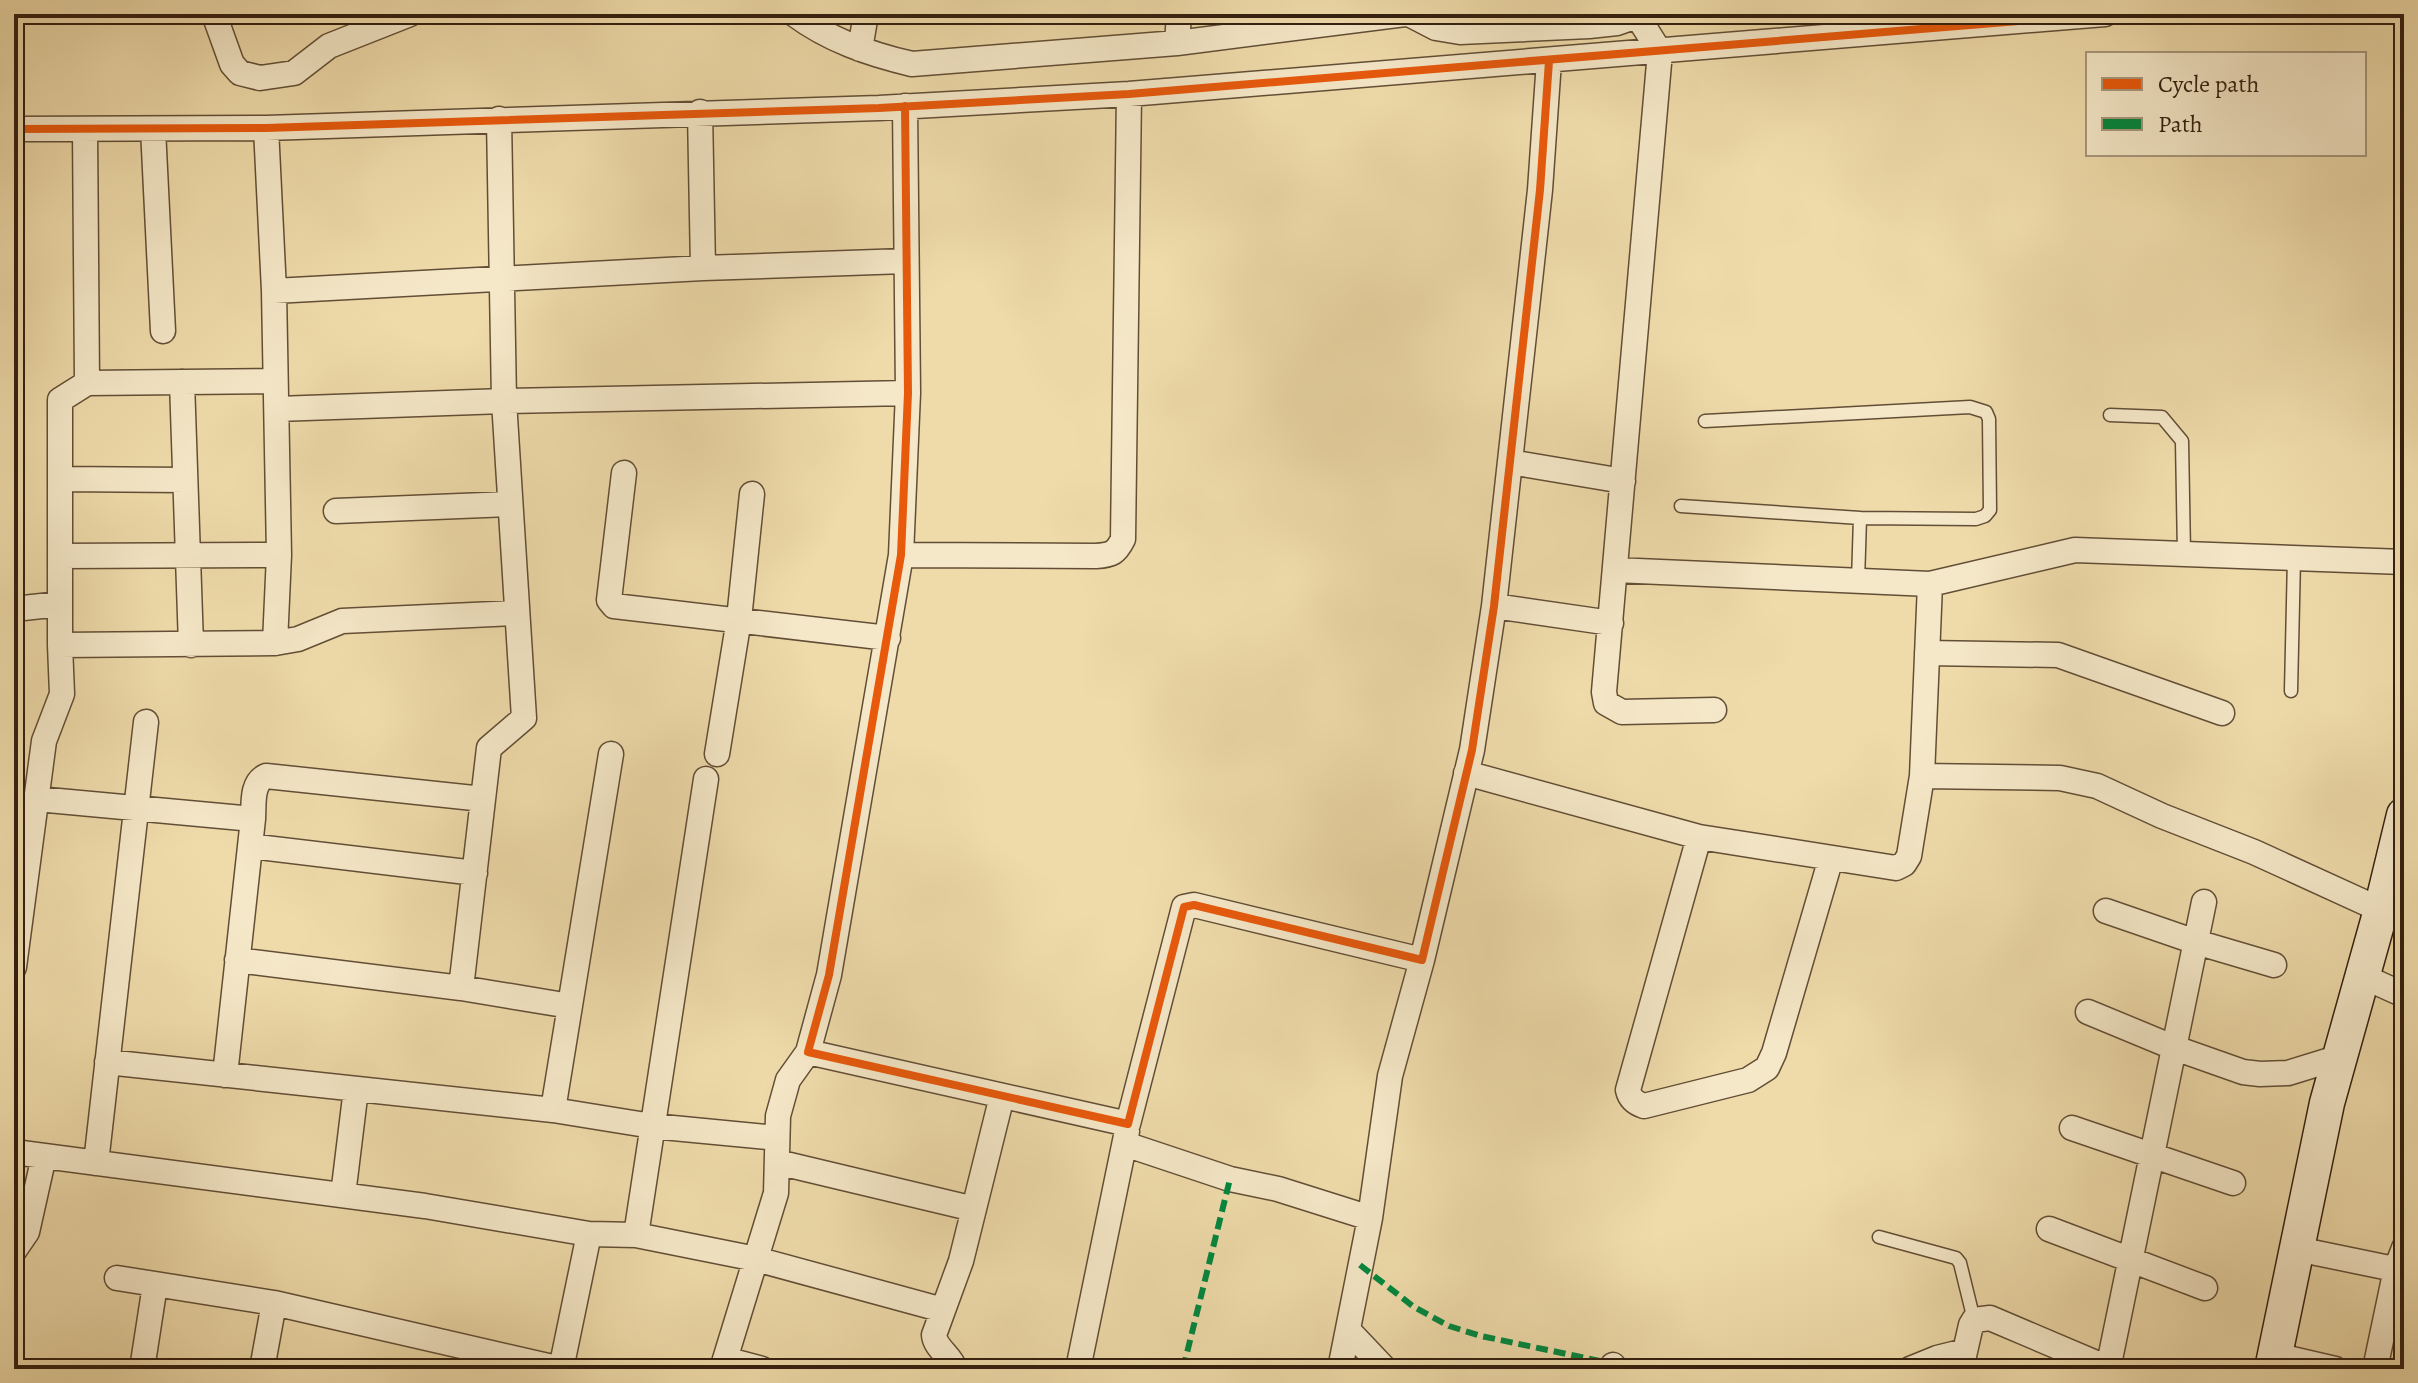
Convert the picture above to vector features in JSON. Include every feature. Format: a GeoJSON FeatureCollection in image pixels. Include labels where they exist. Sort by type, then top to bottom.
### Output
{"type":"FeatureCollection","features":[{"type":"Feature","properties":{"kind":"street"},"geometry":{"type":"LineString","coordinates":[[214,14],[232,64],[240,73],[260,78],[294,73],[329,46],[410,14]]}},
{"type":"Feature","properties":{"kind":"street"},"geometry":{"type":"LineString","coordinates":[[794,14],[838,41],[912,64],[1177,43],[1407,14],[1436,28],[1460,32],[1589,26],[1617,23],[1637,15],[1660,52],[1604,692],[1606,703],[1622,712],[1714,710]]}},
{"type":"Feature","properties":{"kind":"street"},"geometry":{"type":"LineString","coordinates":[[860,49],[866,14]]}},
{"type":"Feature","properties":{"kind":"street"},"geometry":{"type":"LineString","coordinates":[[1177,43],[1179,14]]}},
{"type":"Feature","properties":{"kind":"street"},"geometry":{"type":"LineString","coordinates":[[14,129],[266,128],[909,106],[1129,94],[2105,14]]}},
{"type":"Feature","properties":{"kind":"street"},"geometry":{"type":"LineString","coordinates":[[1340,1369],[1370,1218],[1390,1076],[1422,960],[1471,752],[1494,606],[1540,190],[1549,61]]}},
{"type":"Feature","properties":{"kind":"street"},"geometry":{"type":"LineString","coordinates":[[762,1369],[724,1364],[776,1193],[778,1116],[788,1080],[808,1052],[829,975],[901,555],[908,393],[905,261],[912,64]]}},
{"type":"Feature","properties":{"kind":"street"},"geometry":{"type":"LineString","coordinates":[[901,555],[1110,555],[1117,551],[1123,539],[1129,94]]}},
{"type":"Feature","properties":{"kind":"street"},"geometry":{"type":"LineString","coordinates":[[700,112],[703,268]]}},
{"type":"Feature","properties":{"kind":"street"},"geometry":{"type":"LineString","coordinates":[[461,988],[489,748],[524,718],[504,401],[499,119]]}},
{"type":"Feature","properties":{"kind":"street"},"geometry":{"type":"LineString","coordinates":[[266,128],[277,409],[279,555],[275,643]]}},
{"type":"Feature","properties":{"kind":"street"},"geometry":{"type":"LineString","coordinates":[[85,129],[87,383]]}},
{"type":"Feature","properties":{"kind":"street"},"geometry":{"type":"LineString","coordinates":[[153,129],[163,331]]}},
{"type":"Feature","properties":{"kind":"street"},"geometry":{"type":"LineString","coordinates":[[274,291],[703,268],[905,261]]}},
{"type":"Feature","properties":{"kind":"street"},"geometry":{"type":"LineString","coordinates":[[14,967],[44,741],[62,694],[60,400],[87,383],[275,381]]}},
{"type":"Feature","properties":{"kind":"street"},"geometry":{"type":"LineString","coordinates":[[182,382],[191,645]]}},
{"type":"Feature","properties":{"kind":"street"},"geometry":{"type":"LineString","coordinates":[[277,409],[908,393]]}},
{"type":"Feature","properties":{"kind":"street"},"geometry":{"type":"LineString","coordinates":[[1510,462],[1623,481]]}},
{"type":"Feature","properties":{"kind":"street"},"geometry":{"type":"LineString","coordinates":[[624,473],[611,603],[617,607],[888,638]]}},
{"type":"Feature","properties":{"kind":"street"},"geometry":{"type":"LineString","coordinates":[[60,479],[185,480]]}},
{"type":"Feature","properties":{"kind":"street"},"geometry":{"type":"LineString","coordinates":[[717,754],[739,619],[752,494]]}},
{"type":"Feature","properties":{"kind":"street"},"geometry":{"type":"LineString","coordinates":[[336,511],[510,504]]}},
{"type":"Feature","properties":{"kind":"street"},"geometry":{"type":"LineString","coordinates":[[1615,570],[1930,584],[2075,550],[2404,562]]}},
{"type":"Feature","properties":{"kind":"street"},"geometry":{"type":"LineString","coordinates":[[60,556],[279,555]]}},
{"type":"Feature","properties":{"kind":"street"},"geometry":{"type":"LineString","coordinates":[[1471,752],[1699,837],[1896,868],[1904,864],[1909,856],[1922,776],[1930,584]]}},
{"type":"Feature","properties":{"kind":"street"},"geometry":{"type":"LineString","coordinates":[[14,609],[60,604]]}},
{"type":"Feature","properties":{"kind":"street"},"geometry":{"type":"LineString","coordinates":[[1494,606],[1611,623]]}},
{"type":"Feature","properties":{"kind":"street"},"geometry":{"type":"LineString","coordinates":[[60,645],[275,643],[298,639],[337,622],[517,613]]}},
{"type":"Feature","properties":{"kind":"street"},"geometry":{"type":"LineString","coordinates":[[1927,653],[2058,655],[2222,713]]}},
{"type":"Feature","properties":{"kind":"street"},"geometry":{"type":"LineString","coordinates":[[96,1163],[146,722]]}},
{"type":"Feature","properties":{"kind":"street"},"geometry":{"type":"LineString","coordinates":[[553,1110],[611,754]]}},
{"type":"Feature","properties":{"kind":"street"},"geometry":{"type":"LineString","coordinates":[[225,1075],[256,785],[260,778],[266,776],[483,799]]}},
{"type":"Feature","properties":{"kind":"street"},"geometry":{"type":"LineString","coordinates":[[1922,776],[2060,778],[2097,786],[2162,816],[2254,852],[2373,938],[2404,995]]}},
{"type":"Feature","properties":{"kind":"street"},"geometry":{"type":"LineString","coordinates":[[636,1235],[706,779]]}},
{"type":"Feature","properties":{"kind":"street"},"geometry":{"type":"LineString","coordinates":[[37,799],[253,819]]}},
{"type":"Feature","properties":{"kind":"street"},"geometry":{"type":"LineString","coordinates":[[2335,1369],[2273,1362],[2327,1103],[2404,815]]}},
{"type":"Feature","properties":{"kind":"street"},"geometry":{"type":"LineString","coordinates":[[1699,837],[1628,1090],[1629,1096],[1644,1106],[1748,1080],[1767,1068],[1831,858]]}},
{"type":"Feature","properties":{"kind":"street"},"geometry":{"type":"LineString","coordinates":[[250,846],[475,873]]}},
{"type":"Feature","properties":{"kind":"street"},"geometry":{"type":"LineString","coordinates":[[1910,1369],[1937,1358],[1963,1360],[1974,1320],[1990,1318],[2109,1369],[2204,902]]}},
{"type":"Feature","properties":{"kind":"street"},"geometry":{"type":"LineString","coordinates":[[1078,1369],[1127,1134],[1184,907],[1194,905],[1422,960]]}},
{"type":"Feature","properties":{"kind":"street"},"geometry":{"type":"LineString","coordinates":[[2106,911],[2274,965]]}},
{"type":"Feature","properties":{"kind":"street"},"geometry":{"type":"LineString","coordinates":[[237,960],[461,988],[570,1006]]}},
{"type":"Feature","properties":{"kind":"street"},"geometry":{"type":"LineString","coordinates":[[2088,1012],[2243,1072],[2288,1073],[2340,1057]]}},
{"type":"Feature","properties":{"kind":"street"},"geometry":{"type":"LineString","coordinates":[[808,1052],[1002,1096],[1127,1134],[1230,1179],[1278,1189],[1370,1218]]}},
{"type":"Feature","properties":{"kind":"street"},"geometry":{"type":"LineString","coordinates":[[107,1062],[553,1110],[652,1126],[777,1138]]}},
{"type":"Feature","properties":{"kind":"street"},"geometry":{"type":"LineString","coordinates":[[343,1195],[356,1089]]}},
{"type":"Feature","properties":{"kind":"street"},"geometry":{"type":"LineString","coordinates":[[955,1369],[934,1339],[961,1261],[1002,1096]]}},
{"type":"Feature","properties":{"kind":"street"},"geometry":{"type":"LineString","coordinates":[[2072,1128],[2233,1183]]}},
{"type":"Feature","properties":{"kind":"street"},"geometry":{"type":"LineString","coordinates":[[14,1152],[425,1206],[589,1234],[636,1235],[756,1259],[943,1310]]}},
{"type":"Feature","properties":{"kind":"street"},"geometry":{"type":"LineString","coordinates":[[14,1251],[27,1232],[44,1156]]}},
{"type":"Feature","properties":{"kind":"street"},"geometry":{"type":"LineString","coordinates":[[777,1162],[974,1209]]}},
{"type":"Feature","properties":{"kind":"street"},"geometry":{"type":"LineString","coordinates":[[2049,1229],[2205,1288]]}},
{"type":"Feature","properties":{"kind":"street"},"geometry":{"type":"LineString","coordinates":[[117,1278],[274,1303],[561,1369],[589,1234]]}},
{"type":"Feature","properties":{"kind":"street"},"geometry":{"type":"LineString","coordinates":[[2297,1249],[2401,1263],[2375,1369]]}},
{"type":"Feature","properties":{"kind":"street"},"geometry":{"type":"LineString","coordinates":[[142,1369],[155,1285]]}},
{"type":"Feature","properties":{"kind":"street"},"geometry":{"type":"LineString","coordinates":[[262,1369],[274,1303]]}},
{"type":"Feature","properties":{"kind":"street"},"geometry":{"type":"LineString","coordinates":[[1349,1331],[1385,1369]]}},
{"type":"Feature","properties":{"kind":"lane"},"geometry":{"type":"LineString","coordinates":[[1681,506],[1860,518],[1976,519],[1990,510],[1989,419],[1986,412],[1970,407],[1705,421]]}},
{"type":"Feature","properties":{"kind":"lane"},"geometry":{"type":"LineString","coordinates":[[2110,415],[2162,417],[2182,441],[2184,554]]}},
{"type":"Feature","properties":{"kind":"lane"},"geometry":{"type":"LineString","coordinates":[[1858,581],[1860,518]]}},
{"type":"Feature","properties":{"kind":"lane"},"geometry":{"type":"LineString","coordinates":[[2291,691],[2294,558]]}},
{"type":"Feature","properties":{"kind":"lane"},"geometry":{"type":"LineString","coordinates":[[1879,1237],[1956,1258],[1960,1263],[1974,1320]]}},
{"type":"Feature","properties":{"kind":"marked path"},"geometry":{"type":"LineString","coordinates":[[1183,1369],[1230,1179]]}},
{"type":"Feature","properties":{"kind":"marked path"},"geometry":{"type":"LineString","coordinates":[[1360,1265],[1414,1307],[1449,1326],[1481,1336],[1638,1369]]}},
{"type":"Feature","properties":{"kind":"cycle path"},"geometry":{"type":"LineString","coordinates":[[14,129],[266,128],[879,108],[1129,94],[2105,14]]}},
{"type":"Feature","properties":{"kind":"cycle path"},"geometry":{"type":"LineString","coordinates":[[905,106],[908,393],[901,555],[829,975],[808,1052],[1128,1124],[1184,907],[1194,905],[1422,960],[1472,750],[1494,606],[1540,190],[1549,61]]}}]}
